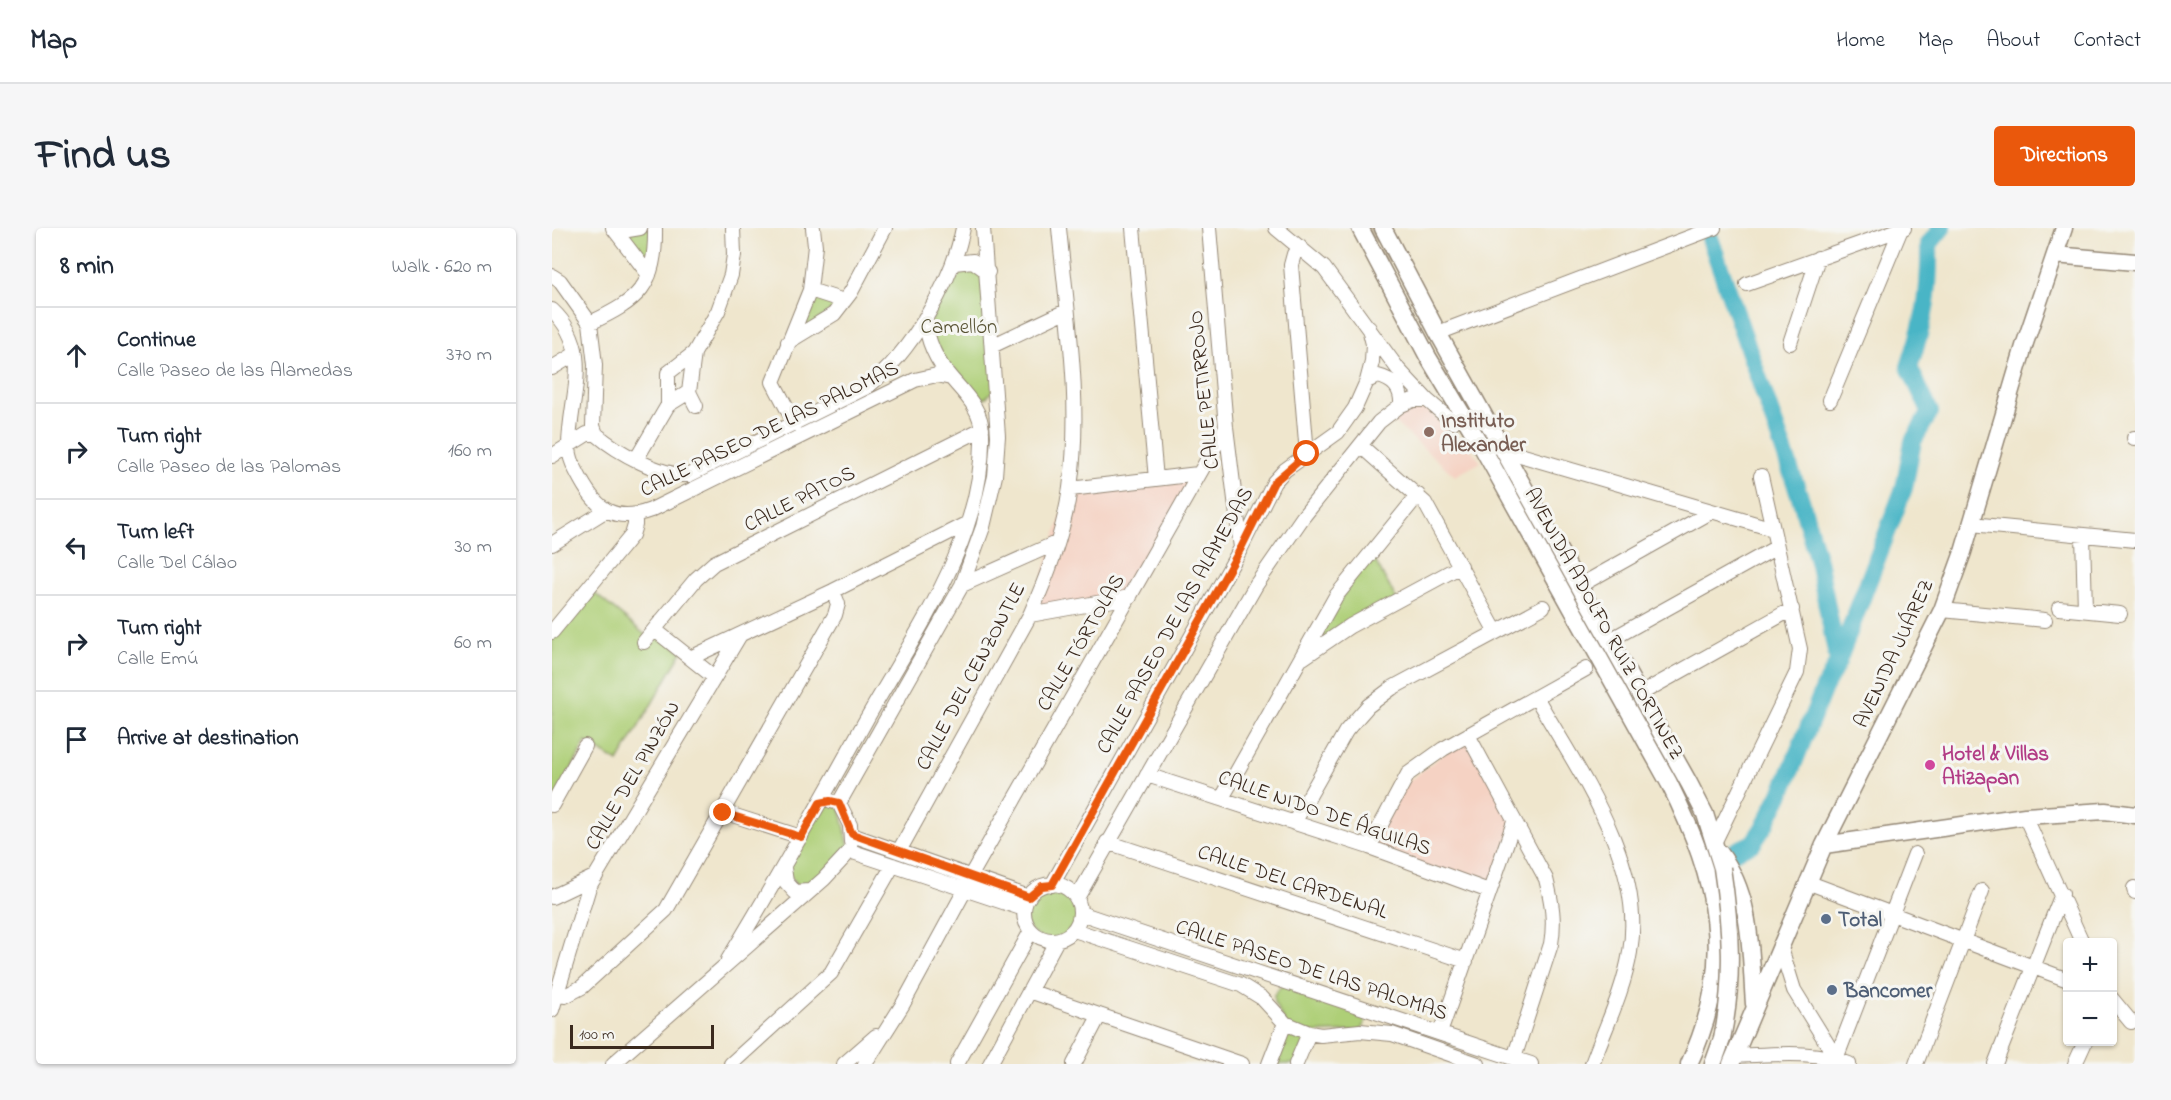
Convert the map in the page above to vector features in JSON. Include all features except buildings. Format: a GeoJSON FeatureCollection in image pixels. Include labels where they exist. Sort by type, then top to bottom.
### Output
{"type":"FeatureCollection","features":[{"type":"Feature","properties":{"kind":"main road","name":"AVENIDA ADOLFO RUIZ CORTINEZ"},"geometry":{"type":"LineString","coordinates":[[1360,228],[1428,357],[1482,447],[1669,783],[1692,830],[1708,878],[1718,961],[1711,1005],[1689,1064]]}},
{"type":"Feature","properties":{"kind":"main road","name":"AVENIDA ADOLFO RUIZ CORTINEZ"},"geometry":{"type":"LineString","coordinates":[[1383,228],[1438,333],[1689,783],[1716,845],[1722,868],[1730,923],[1730,1001],[1722,1039],[1713,1064]]}},
{"type":"Feature","properties":{"kind":"main road"},"geometry":{"type":"LineString","coordinates":[[2062,233],[2063,255],[2135,262]]}},
{"type":"Feature","properties":{"kind":"main road","name":"AVENIDA JUÁREZ"},"geometry":{"type":"LineString","coordinates":[[1732,1060],[1824,845],[1942,609],[2063,255]]}},
{"type":"Feature","properties":{"kind":"main road"},"geometry":{"type":"LineString","coordinates":[[1390,268],[1428,357]]}},
{"type":"Feature","properties":{"kind":"main road"},"geometry":{"type":"LineString","coordinates":[[1824,845],[2025,816],[2105,811],[2135,815]]}},
{"type":"Feature","properties":{"kind":"main road"},"geometry":{"type":"LineString","coordinates":[[1716,845],[1739,884],[1746,906],[1755,1007]]}},
{"type":"Feature","properties":{"kind":"main road"},"geometry":{"type":"LineString","coordinates":[[1718,961],[1731,973],[1743,971],[1751,963]]}},
{"type":"Feature","properties":{"kind":"main road"},"geometry":{"type":"LineString","coordinates":[[1713,1064],[1732,1060]]}},
{"type":"Feature","properties":{"kind":"street"},"geometry":{"type":"LineString","coordinates":[[615,230],[640,228]]}},
{"type":"Feature","properties":{"kind":"street"},"geometry":{"type":"LineString","coordinates":[[590,323],[630,302],[643,287],[649,275],[654,253],[655,228]]}},
{"type":"Feature","properties":{"kind":"street"},"geometry":{"type":"LineString","coordinates":[[637,458],[676,396],[694,352],[718,311],[728,287],[734,255],[733,228]]}},
{"type":"Feature","properties":{"kind":"street"},"geometry":{"type":"LineString","coordinates":[[795,424],[773,382],[810,290],[814,246],[813,228]]}},
{"type":"Feature","properties":{"kind":"street"},"geometry":{"type":"LineString","coordinates":[[788,342],[824,322],[844,301],[885,228]]}},
{"type":"Feature","properties":{"kind":"street","name":"CALLE PASEO DE LAS PALOMAS"},"geometry":{"type":"LineString","coordinates":[[596,434],[662,472],[676,476],[689,475],[867,387],[882,376],[906,349],[925,318],[954,262],[963,228]]}},
{"type":"Feature","properties":{"kind":"street"},"geometry":{"type":"LineString","coordinates":[[839,803],[962,585],[983,526],[995,476],[999,436],[994,345],[983,228]]}},
{"type":"Feature","properties":{"kind":"street","name":"CALLE DEL CENZONTLE"},"geometry":{"type":"LineString","coordinates":[[899,851],[1030,615],[1056,543],[1070,489],[1075,413],[1059,228]]}},
{"type":"Feature","properties":{"kind":"street"},"geometry":{"type":"LineString","coordinates":[[1134,228],[1156,479]]}},
{"type":"Feature","properties":{"kind":"street","name":"CALLE PETIRROJO"},"geometry":{"type":"LineString","coordinates":[[1209,228],[1226,427],[1241,548]]}},
{"type":"Feature","properties":{"kind":"street"},"geometry":{"type":"LineString","coordinates":[[1276,228],[1334,279],[1398,369],[1427,400],[1453,422]]}},
{"type":"Feature","properties":{"kind":"street"},"geometry":{"type":"LineString","coordinates":[[1747,284],[1902,228]]}},
{"type":"Feature","properties":{"kind":"street"},"geometry":{"type":"LineString","coordinates":[[1830,400],[1902,228]]}},
{"type":"Feature","properties":{"kind":"street"},"geometry":{"type":"LineString","coordinates":[[1438,333],[1711,229]]}},
{"type":"Feature","properties":{"kind":"street"},"geometry":{"type":"LineString","coordinates":[[615,230],[649,275]]}},
{"type":"Feature","properties":{"kind":"street"},"geometry":{"type":"LineString","coordinates":[[1300,247],[1291,265],[1307,454]]}},
{"type":"Feature","properties":{"kind":"street"},"geometry":{"type":"LineString","coordinates":[[1790,343],[1818,258]]}},
{"type":"Feature","properties":{"kind":"street"},"geometry":{"type":"LineString","coordinates":[[954,262],[973,261],[988,272]]}},
{"type":"Feature","properties":{"kind":"street"},"geometry":{"type":"LineString","coordinates":[[552,456],[587,434],[596,434],[593,426],[594,340],[590,323],[554,276]]}},
{"type":"Feature","properties":{"kind":"street"},"geometry":{"type":"LineString","coordinates":[[810,290],[844,301]]}},
{"type":"Feature","properties":{"kind":"street"},"geometry":{"type":"LineString","coordinates":[[552,544],[605,511],[592,498],[580,479],[572,464],[569,446],[578,386],[575,354],[570,335],[554,311],[570,295]]}},
{"type":"Feature","properties":{"kind":"street"},"geometry":{"type":"LineString","coordinates":[[994,345],[1066,311]]}},
{"type":"Feature","properties":{"kind":"street"},"geometry":{"type":"LineString","coordinates":[[728,960],[784,868],[945,580],[966,524],[978,480],[982,429],[972,402],[951,378],[932,349],[926,334],[925,318]]}},
{"type":"Feature","properties":{"kind":"street","name":"CALLE PASEO DE LAS ALAMEDAS"},"geometry":{"type":"LineString","coordinates":[[1052,885],[1241,548],[1274,482],[1338,432],[1346,421],[1367,381],[1373,344],[1369,328]]}},
{"type":"Feature","properties":{"kind":"street"},"geometry":{"type":"LineString","coordinates":[[694,352],[668,373],[676,396],[696,406]]}},
{"type":"Feature","properties":{"kind":"street"},"geometry":{"type":"LineString","coordinates":[[552,368],[575,354]]}},
{"type":"Feature","properties":{"kind":"street","name":"CALLE PASEO DE LAS PALOMAS"},"geometry":{"type":"LineString","coordinates":[[605,511],[634,516],[915,380],[937,375],[951,378]]}},
{"type":"Feature","properties":{"kind":"street"},"geometry":{"type":"LineString","coordinates":[[1367,381],[1378,376],[1394,382],[1399,388],[1401,405]]}},
{"type":"Feature","properties":{"kind":"street"},"geometry":{"type":"LineString","coordinates":[[972,402],[985,398],[996,389]]}},
{"type":"Feature","properties":{"kind":"street"},"geometry":{"type":"LineString","coordinates":[[1077,898],[1256,585],[1303,518],[1379,422],[1401,405],[1413,400],[1427,400]]}},
{"type":"Feature","properties":{"kind":"street","name":"CALLE TÓRTOLAS"},"geometry":{"type":"LineString","coordinates":[[865,1064],[903,1004],[967,883],[1226,427]]}},
{"type":"Feature","properties":{"kind":"street","name":"CALLE PATOS"},"geometry":{"type":"LineString","coordinates":[[644,642],[696,579],[714,564],[982,429]]}},
{"type":"Feature","properties":{"kind":"street"},"geometry":{"type":"LineString","coordinates":[[1361,446],[1418,495],[1432,513],[1496,632]]}},
{"type":"Feature","properties":{"kind":"street"},"geometry":{"type":"LineString","coordinates":[[1503,450],[1711,513],[1773,529]]}},
{"type":"Feature","properties":{"kind":"street"},"geometry":{"type":"LineString","coordinates":[[1070,489],[1198,474]]}},
{"type":"Feature","properties":{"kind":"street"},"geometry":{"type":"LineString","coordinates":[[1716,845],[1797,672],[1800,649],[1761,476]]}},
{"type":"Feature","properties":{"kind":"street"},"geometry":{"type":"LineString","coordinates":[[1222,798],[1336,596],[1418,495]]}},
{"type":"Feature","properties":{"kind":"street"},"geometry":{"type":"LineString","coordinates":[[1579,586],[1711,513]]}},
{"type":"Feature","properties":{"kind":"street"},"geometry":{"type":"LineString","coordinates":[[552,632],[632,535],[636,525],[634,516]]}},
{"type":"Feature","properties":{"kind":"street"},"geometry":{"type":"LineString","coordinates":[[690,658],[833,591],[966,524]]}},
{"type":"Feature","properties":{"kind":"street"},"geometry":{"type":"LineString","coordinates":[[1971,524],[2135,540]]}},
{"type":"Feature","properties":{"kind":"street"},"geometry":{"type":"LineString","coordinates":[[2083,535],[2085,610]]}},
{"type":"Feature","properties":{"kind":"street"},"geometry":{"type":"LineString","coordinates":[[962,585],[1056,543]]}},
{"type":"Feature","properties":{"kind":"street"},"geometry":{"type":"LineString","coordinates":[[1610,640],[1777,547]]}},
{"type":"Feature","properties":{"kind":"street"},"geometry":{"type":"LineString","coordinates":[[1302,659],[1350,626],[1461,566]]}},
{"type":"Feature","properties":{"kind":"street"},"geometry":{"type":"LineString","coordinates":[[557,994],[565,996],[582,987],[658,920],[673,899],[836,615],[838,604],[833,591]]}},
{"type":"Feature","properties":{"kind":"street"},"geometry":{"type":"LineString","coordinates":[[1030,615],[1130,597]]}},
{"type":"Feature","properties":{"kind":"street"},"geometry":{"type":"LineString","coordinates":[[1294,823],[1346,731],[1368,706],[1392,688],[1543,607]]}},
{"type":"Feature","properties":{"kind":"street"},"geometry":{"type":"LineString","coordinates":[[2059,608],[2120,614]]}},
{"type":"Feature","properties":{"kind":"street"},"geometry":{"type":"LineString","coordinates":[[1640,694],[1791,609]]}},
{"type":"Feature","properties":{"kind":"street"},"geometry":{"type":"LineString","coordinates":[[1942,609],[2045,620]]}},
{"type":"Feature","properties":{"kind":"street"},"geometry":{"type":"LineString","coordinates":[[655,630],[714,677]]}},
{"type":"Feature","properties":{"kind":"street","name":"CALLE DEL PINZÓN"},"geometry":{"type":"LineString","coordinates":[[552,1010],[586,894],[740,635]]}},
{"type":"Feature","properties":{"kind":"street"},"geometry":{"type":"LineString","coordinates":[[1369,848],[1408,774],[1426,759],[1586,669]]}},
{"type":"Feature","properties":{"kind":"street"},"geometry":{"type":"LineString","coordinates":[[1536,697],[1604,818],[1620,855],[1629,888],[1633,926],[1630,953],[1592,1064]]}},
{"type":"Feature","properties":{"kind":"street"},"geometry":{"type":"LineString","coordinates":[[1468,735],[1546,879],[1554,925],[1545,962],[1514,1058]]}},
{"type":"Feature","properties":{"kind":"street"},"geometry":{"type":"LineString","coordinates":[[552,805],[585,746]]}},
{"type":"Feature","properties":{"kind":"street","name":"CALLE NIDO DE ÁGUILAS"},"geometry":{"type":"LineString","coordinates":[[1147,775],[1222,798],[1489,891]]}},
{"type":"Feature","properties":{"kind":"street"},"geometry":{"type":"LineString","coordinates":[[820,803],[830,801],[839,803]]}},
{"type":"Feature","properties":{"kind":"street"},"geometry":{"type":"LineString","coordinates":[[613,1064],[728,960],[809,891],[850,851],[852,834],[839,803]]}},
{"type":"Feature","properties":{"kind":"street"},"geometry":{"type":"LineString","coordinates":[[723,813],[801,837]]}},
{"type":"Feature","properties":{"kind":"street"},"geometry":{"type":"LineString","coordinates":[[2025,816],[2080,938]]}},
{"type":"Feature","properties":{"kind":"street"},"geometry":{"type":"LineString","coordinates":[[1440,1033],[1514,822]]}},
{"type":"Feature","properties":{"kind":"street"},"geometry":{"type":"LineString","coordinates":[[852,834],[899,851],[967,883]]}},
{"type":"Feature","properties":{"kind":"street","name":"CALLE DEL CARDENAL"},"geometry":{"type":"LineString","coordinates":[[1107,842],[1466,961]]}},
{"type":"Feature","properties":{"kind":"street"},"geometry":{"type":"LineString","coordinates":[[850,851],[892,866],[967,883],[1027,903]]}},
{"type":"Feature","properties":{"kind":"street"},"geometry":{"type":"LineString","coordinates":[[1840,1062],[1915,854]]}},
{"type":"Feature","properties":{"kind":"street"},"geometry":{"type":"LineString","coordinates":[[731,1064],[831,973],[892,866]]}},
{"type":"Feature","properties":{"kind":"street"},"geometry":{"type":"LineString","coordinates":[[784,868],[786,882],[795,892],[809,891]]}},
{"type":"Feature","properties":{"kind":"street"},"geometry":{"type":"LineString","coordinates":[[552,897],[596,876]]}},
{"type":"Feature","properties":{"kind":"street"},"geometry":{"type":"LineString","coordinates":[[1808,882],[2063,979]]}},
{"type":"Feature","properties":{"kind":"street"},"geometry":{"type":"LineString","coordinates":[[1052,885],[1068,889],[1077,898],[1080,913],[1074,930],[1057,940],[1047,940],[1031,931],[1026,921],[1027,903],[1042,886],[1052,885]]}},
{"type":"Feature","properties":{"kind":"street"},"geometry":{"type":"LineString","coordinates":[[1916,1064],[1982,891]]}},
{"type":"Feature","properties":{"kind":"street"},"geometry":{"type":"LineString","coordinates":[[1995,1064],[2062,894]]}},
{"type":"Feature","properties":{"kind":"street","name":"CALLE PASEO DE LAS PALOMAS"},"geometry":{"type":"LineString","coordinates":[[1080,913],[1531,1064]]}},
{"type":"Feature","properties":{"kind":"street","name":"CALLE PASEO DE LAS PALOMAS"},"geometry":{"type":"LineString","coordinates":[[1074,930],[1241,985],[1252,990],[1282,1019],[1309,1033],[1321,1035],[1360,1031],[1392,1034],[1478,1064]]}},
{"type":"Feature","properties":{"kind":"street"},"geometry":{"type":"LineString","coordinates":[[957,1064],[1031,931]]}},
{"type":"Feature","properties":{"kind":"street"},"geometry":{"type":"LineString","coordinates":[[990,1064],[1057,940]]}},
{"type":"Feature","properties":{"kind":"street"},"geometry":{"type":"LineString","coordinates":[[1780,945],[1794,990],[1840,1062]]}},
{"type":"Feature","properties":{"kind":"street"},"geometry":{"type":"LineString","coordinates":[[1269,1064],[1282,1019],[1274,995],[1284,983]]}},
{"type":"Feature","properties":{"kind":"street"},"geometry":{"type":"LineString","coordinates":[[1029,991],[1242,1064]]}},
{"type":"Feature","properties":{"kind":"street"},"geometry":{"type":"LineString","coordinates":[[2117,1005],[2131,1022]]}},
{"type":"Feature","properties":{"kind":"street"},"geometry":{"type":"LineString","coordinates":[[1360,1031],[1366,1016],[1361,1007]]}},
{"type":"Feature","properties":{"kind":"street"},"geometry":{"type":"LineString","coordinates":[[1074,1064],[1100,1016]]}},
{"type":"Feature","properties":{"kind":"street"},"geometry":{"type":"LineString","coordinates":[[844,1064],[888,1026]]}},
{"type":"Feature","properties":{"kind":"street"},"geometry":{"type":"LineString","coordinates":[[1296,1064],[1309,1033]]}},
{"type":"Feature","properties":{"kind":"street"},"geometry":{"type":"LineString","coordinates":[[2075,1064],[2083,1046]]}},
{"type":"Feature","properties":{"kind":"street"},"geometry":{"type":"LineString","coordinates":[[1732,1060],[1794,1055],[1840,1062]]}},
{"type":"Feature","properties":{"kind":"shaded area","name":"Instituto Alexander"},"geometry":{"type":"Polygon","coordinates":[[[1423,407],[1465,442],[1481,462],[1455,476],[1393,421],[1405,409],[1423,407]]]}},
{"type":"Feature","properties":{"kind":"shaded area"},"geometry":{"type":"Polygon","coordinates":[[[1198,474],[1130,597],[1030,615],[1070,489],[1198,474]]]}},
{"type":"Feature","properties":{"kind":"shaded area"},"geometry":{"type":"Polygon","coordinates":[[[1468,735],[1514,822],[1489,891],[1369,847],[1398,790],[1468,735]]]}},
{"type":"Feature","properties":{"kind":"green space"},"geometry":{"type":"Polygon","coordinates":[[[655,228],[649,275],[616,232],[655,228]]]}},
{"type":"Feature","properties":{"kind":"green space","name":"Camellón"},"geometry":{"type":"Polygon","coordinates":[[[954,263],[981,265],[996,389],[985,398],[972,402],[926,334],[954,263]]]}},
{"type":"Feature","properties":{"kind":"green space"},"geometry":{"type":"Polygon","coordinates":[[[810,290],[844,301],[788,342],[810,290]]]}},
{"type":"Feature","properties":{"kind":"green space"},"geometry":{"type":"Polygon","coordinates":[[[1370,552],[1397,600],[1302,659],[1370,552]]]}},
{"type":"Feature","properties":{"kind":"green space"},"geometry":{"type":"Polygon","coordinates":[[[588,588],[648,637],[655,630],[682,652],[618,762],[586,742],[552,805],[552,632],[588,588]]]}},
{"type":"Feature","properties":{"kind":"green space"},"geometry":{"type":"Polygon","coordinates":[[[820,803],[839,803],[850,851],[802,894],[784,868],[820,803]]]}},
{"type":"Feature","properties":{"kind":"green space"},"geometry":{"type":"Polygon","coordinates":[[[1052,884],[1063,886],[1072,892],[1078,901],[1080,912],[1078,923],[1072,932],[1063,938],[1052,940],[1041,938],[1032,932],[1026,923],[1024,912],[1026,901],[1032,892],[1041,886],[1052,884]]]}},
{"type":"Feature","properties":{"kind":"green space"},"geometry":{"type":"Polygon","coordinates":[[[1284,983],[1365,1012],[1365,1023],[1360,1031],[1309,1033],[1296,1064],[1269,1064],[1285,1023],[1274,1003],[1274,995],[1284,983]]]}},
{"type":"Feature","properties":{"kind":"waterway"},"geometry":{"type":"LineString","coordinates":[[1838,661],[1904,488],[1913,441],[1930,412],[1909,367],[1925,307],[1929,278],[1929,244],[1942,228]]}},
{"type":"Feature","properties":{"kind":"waterway"},"geometry":{"type":"LineString","coordinates":[[1710,238],[1801,500],[1819,565],[1838,662],[1824,688],[1785,785],[1765,825],[1753,843],[1736,851]]}},
{"type":"Feature","properties":{"kind":"tunnel"},"geometry":{"type":"LineString","coordinates":[[1370,228],[1391,268]]}},
{"type":"Feature","properties":{"kind":"place","name":"Instituto Alexander"},"geometry":{"type":"Point","coordinates":[1429,432]}},
{"type":"Feature","properties":{"kind":"place","name":"Hotel & Villas Atizapan"},"geometry":{"type":"Point","coordinates":[1930,765]}},
{"type":"Feature","properties":{"kind":"place","name":"Total"},"geometry":{"type":"Point","coordinates":[1826,919]}},
{"type":"Feature","properties":{"kind":"place","name":"Bancomer"},"geometry":{"type":"Point","coordinates":[1832,990]}},
{"type":"Feature","properties":{"kind":"route"},"geometry":{"type":"LineString","coordinates":[[723,813],[801,837],[820,803],[830,801],[839,803],[852,834],[1029,897],[1042,886],[1052,885],[1241,548],[1274,482],[1285,470],[1307,454]]}}]}
